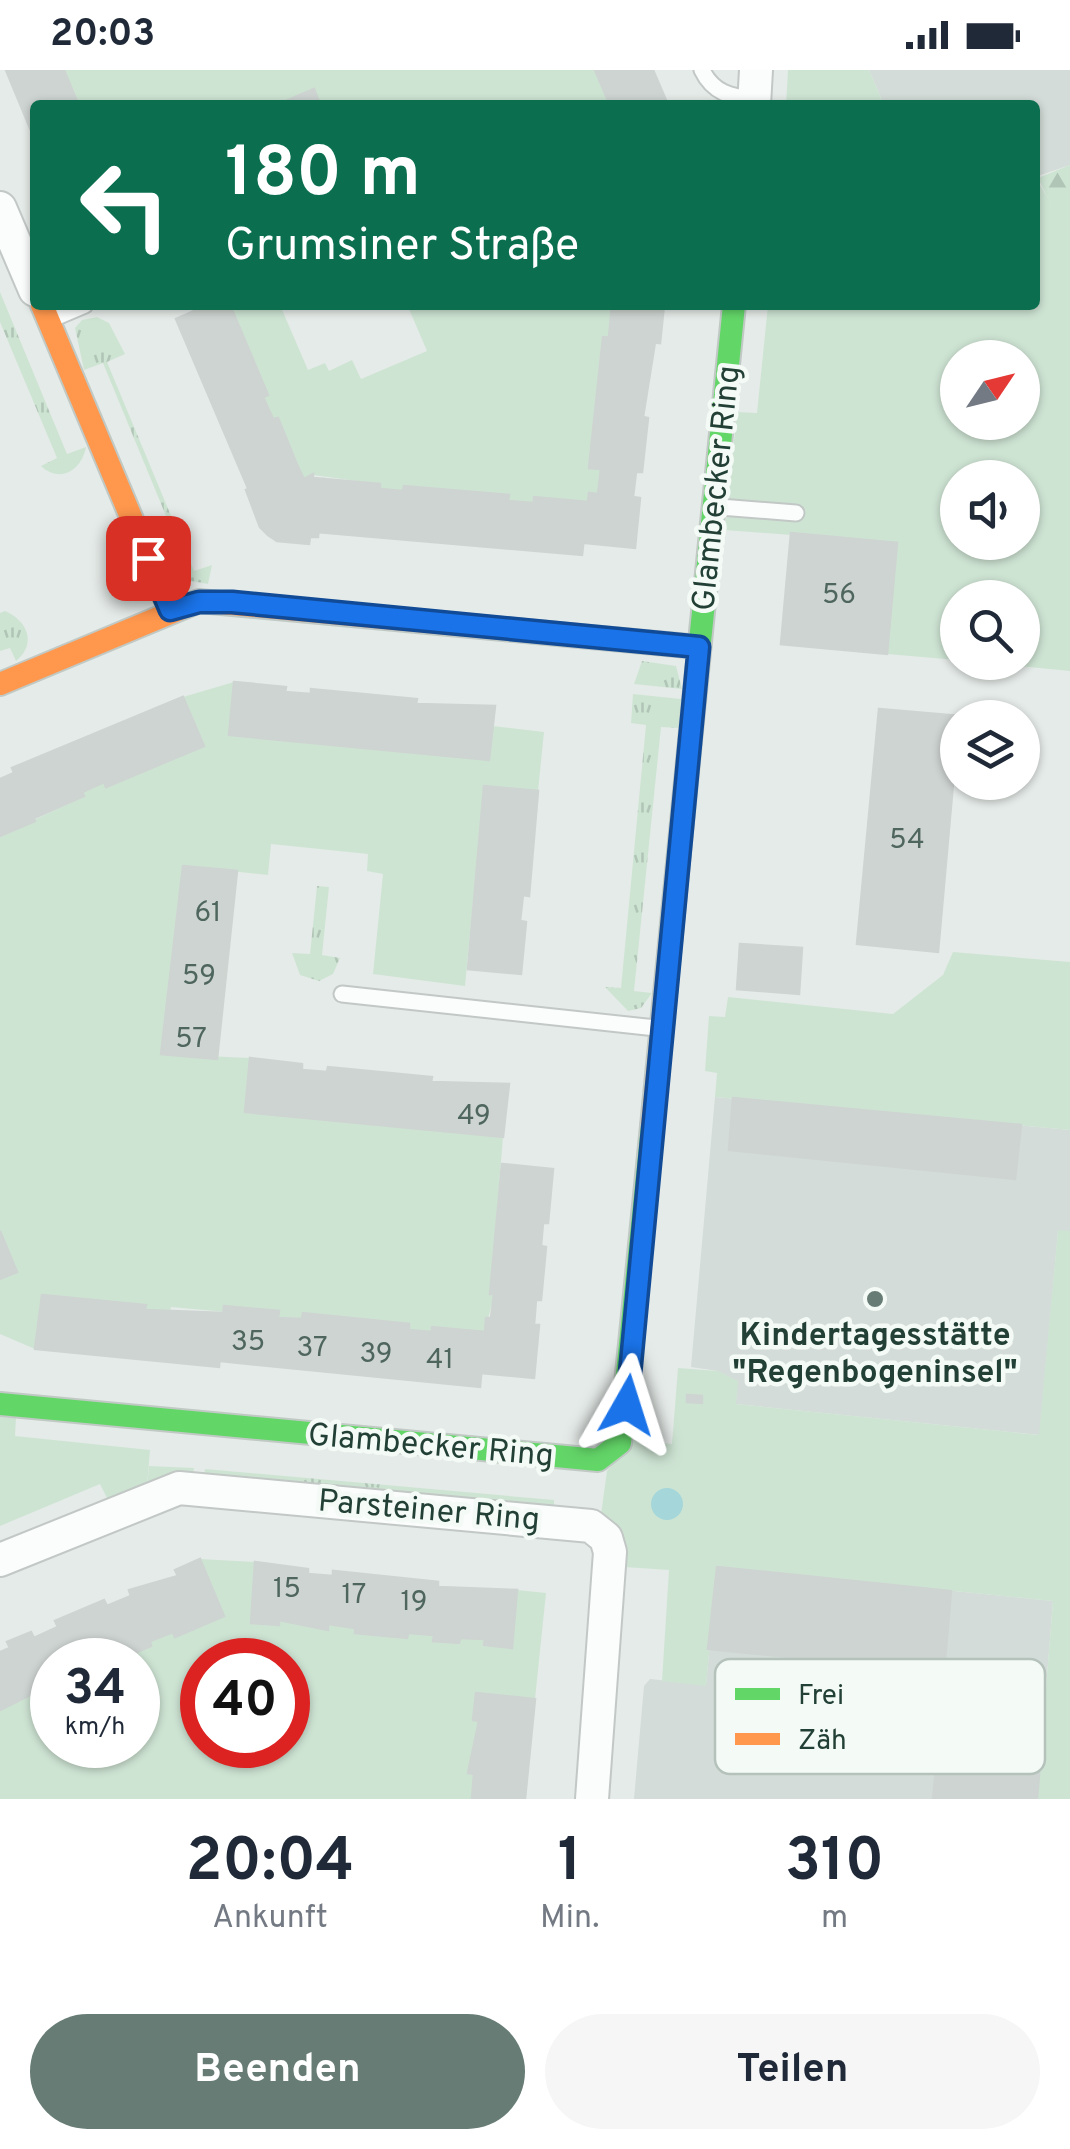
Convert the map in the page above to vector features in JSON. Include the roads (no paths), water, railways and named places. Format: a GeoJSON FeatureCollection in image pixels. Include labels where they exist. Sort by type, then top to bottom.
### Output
{"type":"FeatureCollection","features":[{"type":"Feature","properties":{"kind":"street"},"geometry":{"type":"LineString","coordinates":[[0,208],[30,278]]}},
{"type":"Feature","properties":{"kind":"street","name":"Glambecker Ring"},"geometry":{"type":"LineString","coordinates":[[0,1404],[598,1460],[608,1455],[623,1432],[705,680],[699,647],[734,310]]}},
{"type":"Feature","properties":{"kind":"street"},"geometry":{"type":"LineString","coordinates":[[45,313],[170,610]]}},
{"type":"Feature","properties":{"kind":"street"},"geometry":{"type":"LineString","coordinates":[[0,684],[170,610],[199,602],[699,647]]}},
{"type":"Feature","properties":{"kind":"street","name":"Parsteiner Ring"},"geometry":{"type":"LineString","coordinates":[[0,1560],[179,1488],[591,1526],[606,1538],[610,1552],[592,1799]]}},
{"type":"Feature","properties":{"kind":"lane"},"geometry":{"type":"LineString","coordinates":[[702,70],[712,86],[724,94],[755,91]]}},
{"type":"Feature","properties":{"kind":"lane"},"geometry":{"type":"LineString","coordinates":[[714,507],[796,513]]}},
{"type":"Feature","properties":{"kind":"lane"},"geometry":{"type":"LineString","coordinates":[[342,994],[664,1029]]}},
{"type":"Feature","properties":{"kind":"water"},"geometry":{"type":"Polygon","coordinates":[[[667,1488],[678,1493],[683,1504],[678,1515],[667,1520],[656,1515],[651,1504],[656,1493],[667,1488]]]}},
{"type":"Feature","properties":{"kind":"place","name":"Kindertagesstätte \"Regenbogeninsel\""},"geometry":{"type":"Point","coordinates":[875,1299]}}]}
